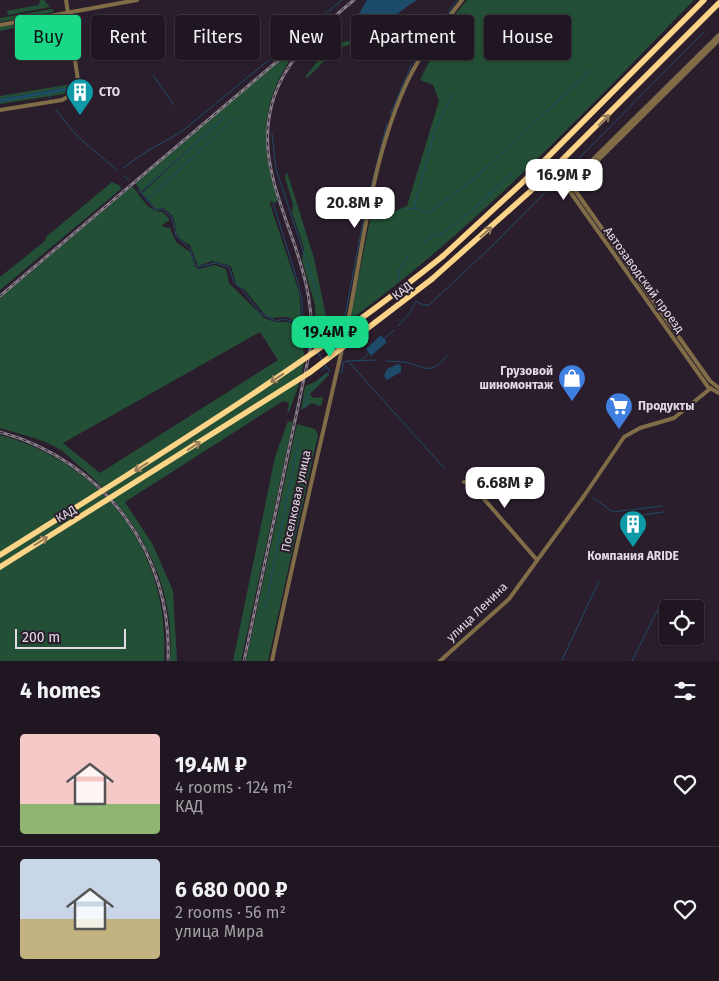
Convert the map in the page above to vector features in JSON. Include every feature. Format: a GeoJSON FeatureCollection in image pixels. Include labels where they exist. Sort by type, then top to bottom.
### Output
{"type":"FeatureCollection","features":[{"type":"Feature","properties":{"kind":"highway","name":"КАД"},"geometry":{"type":"LineString","coordinates":[[0,555],[301,362],[387,301],[443,256],[522,183],[704,0]]}},
{"type":"Feature","properties":{"kind":"highway","name":"КАД"},"geometry":{"type":"LineString","coordinates":[[0,567],[309,372],[398,307],[450,264],[606,119],[719,3]]}},
{"type":"Feature","properties":{"kind":"street"},"geometry":{"type":"LineString","coordinates":[[0,110],[67,98],[76,92],[78,80],[66,0]]}},
{"type":"Feature","properties":{"kind":"street"},"geometry":{"type":"LineString","coordinates":[[0,25],[137,0]]}},
{"type":"Feature","properties":{"kind":"street","name":"Поселковая улица"},"geometry":{"type":"LineString","coordinates":[[272,661],[316,455],[343,345],[364,231],[393,120],[416,64],[462,0]]}},
{"type":"Feature","properties":{"kind":"street","name":"Автозаводский проезд"},"geometry":{"type":"LineString","coordinates":[[712,387],[566,186],[719,34]]}},
{"type":"Feature","properties":{"kind":"street","name":"Автозаводский проезд"},"geometry":{"type":"LineString","coordinates":[[712,387],[572,186],[719,40]]}},
{"type":"Feature","properties":{"kind":"street"},"geometry":{"type":"LineString","coordinates":[[712,387],[719,388]]}},
{"type":"Feature","properties":{"kind":"street"},"geometry":{"type":"LineString","coordinates":[[712,387],[719,393]]}},
{"type":"Feature","properties":{"kind":"street","name":"улица Ленина"},"geometry":{"type":"LineString","coordinates":[[440,661],[509,599],[624,437],[640,428],[674,418],[712,387]]}},
{"type":"Feature","properties":{"kind":"street"},"geometry":{"type":"LineString","coordinates":[[464,482],[470,483],[537,560]]}},
{"type":"Feature","properties":{"kind":"green space"},"geometry":{"type":"Polygon","coordinates":[[[40,0],[44,0],[50,7],[8,15],[7,11],[39,5],[40,0]]]}},
{"type":"Feature","properties":{"kind":"green space"},"geometry":{"type":"Polygon","coordinates":[[[467,0],[694,0],[571,126],[486,207],[442,247],[350,320],[373,205],[378,211],[393,212],[407,206],[439,101],[433,85],[420,80],[430,60],[474,60],[474,15],[455,15],[467,0]]]}},
{"type":"Feature","properties":{"kind":"green space"},"geometry":{"type":"Polygon","coordinates":[[[52,9],[54,12],[38,15],[17,15],[52,9]]]}},
{"type":"Feature","properties":{"kind":"green space"},"geometry":{"type":"Polygon","coordinates":[[[15,15],[15,19],[0,22],[0,18],[15,15]]]}},
{"type":"Feature","properties":{"kind":"green space"},"geometry":{"type":"Polygon","coordinates":[[[15,24],[15,28],[0,31],[0,27],[15,24]]]}},
{"type":"Feature","properties":{"kind":"green space"},"geometry":{"type":"Polygon","coordinates":[[[351,40],[351,44],[341,47],[341,43],[351,40]]]}},
{"type":"Feature","properties":{"kind":"green space"},"geometry":{"type":"Polygon","coordinates":[[[280,60],[289,60],[272,97],[266,130],[266,147],[278,200],[275,203],[271,201],[270,204],[299,292],[302,326],[288,317],[272,318],[264,314],[245,290],[236,284],[231,266],[212,261],[198,266],[190,245],[177,236],[172,216],[164,208],[156,209],[142,193],[226,116],[141,191],[135,183],[280,60]]]}},
{"type":"Feature","properties":{"kind":"green space"},"geometry":{"type":"Polygon","coordinates":[[[326,60],[308,77],[305,77],[317,62],[326,60]]]}},
{"type":"Feature","properties":{"kind":"green space"},"geometry":{"type":"Polygon","coordinates":[[[66,85],[71,86],[72,89],[64,94],[0,104],[0,102],[71,87],[0,99],[0,96],[66,85]]]}},
{"type":"Feature","properties":{"kind":"green space"},"geometry":{"type":"Polygon","coordinates":[[[287,172],[314,258],[327,321],[319,332],[316,330],[315,305],[302,260],[304,248],[292,212],[293,204],[285,177],[287,172]]]}},
{"type":"Feature","properties":{"kind":"green space"},"geometry":{"type":"Polygon","coordinates":[[[112,182],[120,186],[121,189],[0,290],[0,277],[45,241],[46,237],[112,182]]]}},
{"type":"Feature","properties":{"kind":"green space"},"geometry":{"type":"Polygon","coordinates":[[[132,186],[148,206],[163,212],[170,220],[162,225],[163,227],[170,228],[176,242],[190,252],[195,267],[199,269],[215,265],[226,269],[229,283],[264,318],[275,322],[289,322],[301,330],[304,354],[303,369],[287,416],[289,403],[283,401],[125,502],[153,545],[173,591],[177,661],[170,661],[170,633],[167,606],[160,580],[150,555],[122,510],[104,489],[61,450],[39,440],[0,428],[0,298],[132,186]],[[260,332],[63,443],[100,473],[278,360],[260,332]]]}},
{"type":"Feature","properties":{"kind":"green space"},"geometry":{"type":"Polygon","coordinates":[[[326,373],[329,375],[310,394],[313,398],[323,397],[322,404],[319,406],[312,403],[301,410],[305,386],[315,382],[326,373]]]}},
{"type":"Feature","properties":{"kind":"green space"},"geometry":{"type":"Polygon","coordinates":[[[288,421],[293,422],[241,661],[233,661],[275,457],[288,421]]]}},
{"type":"Feature","properties":{"kind":"green space"},"geometry":{"type":"Polygon","coordinates":[[[297,424],[315,429],[318,435],[268,661],[246,661],[297,424]]]}},
{"type":"Feature","properties":{"kind":"green space"},"geometry":{"type":"Polygon","coordinates":[[[0,435],[37,448],[70,467],[99,491],[124,518],[143,550],[156,584],[163,622],[164,661],[0,661],[0,435]]]}},
{"type":"Feature","properties":{"kind":"water"},"geometry":{"type":"Polygon","coordinates":[[[367,0],[417,0],[396,15],[358,15],[367,0]]]}},
{"type":"Feature","properties":{"kind":"water"},"geometry":{"type":"Polygon","coordinates":[[[71,87],[70,90],[0,102],[0,99],[71,87]]]}},
{"type":"Feature","properties":{"kind":"water"},"geometry":{"type":"Polygon","coordinates":[[[381,335],[387,342],[371,356],[366,349],[381,335]]]}},
{"type":"Feature","properties":{"kind":"water"},"geometry":{"type":"Polygon","coordinates":[[[398,364],[401,366],[401,372],[387,380],[384,376],[387,369],[398,364]]]}},
{"type":"Feature","properties":{"kind":"waterway"},"geometry":{"type":"LineString","coordinates":[[123,168],[149,150],[181,132],[342,0]]}},
{"type":"Feature","properties":{"kind":"waterway"},"geometry":{"type":"LineString","coordinates":[[390,115],[411,66],[457,0]]}},
{"type":"Feature","properties":{"kind":"waterway"},"geometry":{"type":"LineString","coordinates":[[398,326],[410,313],[416,301],[423,305],[429,305],[492,246],[704,32]]}},
{"type":"Feature","properties":{"kind":"waterway"},"geometry":{"type":"LineString","coordinates":[[406,209],[415,208],[428,213],[473,180],[591,70]]}},
{"type":"Feature","properties":{"kind":"waterway"},"geometry":{"type":"LineString","coordinates":[[153,75],[174,105]]}},
{"type":"Feature","properties":{"kind":"waterway"},"geometry":{"type":"LineString","coordinates":[[47,93],[51,99]]}},
{"type":"Feature","properties":{"kind":"waterway"},"geometry":{"type":"LineString","coordinates":[[414,208],[436,126],[453,94]]}},
{"type":"Feature","properties":{"kind":"waterway"},"geometry":{"type":"LineString","coordinates":[[56,110],[78,137],[117,170]]}},
{"type":"Feature","properties":{"kind":"waterway"},"geometry":{"type":"LineString","coordinates":[[140,193],[225,117]]}},
{"type":"Feature","properties":{"kind":"waterway"},"geometry":{"type":"LineString","coordinates":[[146,201],[236,117]]}},
{"type":"Feature","properties":{"kind":"waterway"},"geometry":{"type":"LineString","coordinates":[[317,335],[345,316],[365,212],[387,123]]}},
{"type":"Feature","properties":{"kind":"waterway"},"geometry":{"type":"LineString","coordinates":[[272,134],[276,169],[319,299]]}},
{"type":"Feature","properties":{"kind":"waterway"},"geometry":{"type":"LineString","coordinates":[[423,243],[435,235],[442,234],[476,207],[512,173]]}},
{"type":"Feature","properties":{"kind":"waterway"},"geometry":{"type":"LineString","coordinates":[[124,176],[129,180]]}},
{"type":"Feature","properties":{"kind":"waterway"},"geometry":{"type":"LineString","coordinates":[[138,189],[155,210],[163,209],[172,218],[176,236],[190,249],[195,264],[198,267],[215,263],[229,267],[234,283],[242,289],[260,313],[276,321],[290,321],[303,328],[301,341],[303,350]]}},
{"type":"Feature","properties":{"kind":"waterway"},"geometry":{"type":"LineString","coordinates":[[273,203],[298,283],[302,301],[303,327]]}},
{"type":"Feature","properties":{"kind":"waterway"},"geometry":{"type":"LineString","coordinates":[[399,279],[398,272],[408,256]]}},
{"type":"Feature","properties":{"kind":"waterway"},"geometry":{"type":"LineString","coordinates":[[384,339],[394,330]]}},
{"type":"Feature","properties":{"kind":"waterway"},"geometry":{"type":"LineString","coordinates":[[317,333],[317,347]]}},
{"type":"Feature","properties":{"kind":"waterway"},"geometry":{"type":"LineString","coordinates":[[318,353],[322,360]]}},
{"type":"Feature","properties":{"kind":"waterway"},"geometry":{"type":"LineString","coordinates":[[361,360],[368,354]]}},
{"type":"Feature","properties":{"kind":"waterway"},"geometry":{"type":"LineString","coordinates":[[386,361],[406,362],[426,368],[433,368],[447,356]]}},
{"type":"Feature","properties":{"kind":"waterway"},"geometry":{"type":"LineString","coordinates":[[376,360],[348,361],[445,469]]}},
{"type":"Feature","properties":{"kind":"waterway"},"geometry":{"type":"LineString","coordinates":[[340,372],[342,373],[343,362],[348,361]]}},
{"type":"Feature","properties":{"kind":"waterway"},"geometry":{"type":"LineString","coordinates":[[305,408],[309,390],[330,371],[324,364]]}},
{"type":"Feature","properties":{"kind":"waterway"},"geometry":{"type":"LineString","coordinates":[[322,371],[326,366]]}},
{"type":"Feature","properties":{"kind":"waterway"},"geometry":{"type":"LineString","coordinates":[[265,608],[299,439]]}},
{"type":"Feature","properties":{"kind":"waterway"},"geometry":{"type":"LineString","coordinates":[[593,498],[613,512],[662,506]]}},
{"type":"Feature","properties":{"kind":"waterway"},"geometry":{"type":"LineString","coordinates":[[623,518],[663,512]]}},
{"type":"Feature","properties":{"kind":"waterway"},"geometry":{"type":"LineString","coordinates":[[562,660],[599,581]]}},
{"type":"Feature","properties":{"kind":"waterway"},"geometry":{"type":"LineString","coordinates":[[632,661],[659,607]]}},
{"type":"Feature","properties":{"kind":"railway"},"geometry":{"type":"LineString","coordinates":[[244,661],[310,350],[311,336],[310,309],[306,283],[272,174],[268,145],[269,120],[274,96],[284,75],[298,55],[314,36],[354,0]]}},
{"type":"Feature","properties":{"kind":"railway"},"geometry":{"type":"LineString","coordinates":[[0,296],[279,60]]}},
{"type":"Feature","properties":{"kind":"railway"},"geometry":{"type":"LineString","coordinates":[[0,432],[37,446],[71,465],[100,489],[125,517],[144,549],[158,584],[166,621],[168,661]]}},
{"type":"Feature","properties":{"kind":"place","name":"СТО"},"geometry":{"type":"Point","coordinates":[80,116]}},
{"type":"Feature","properties":{"kind":"place","name":"Грузовой шиномонтаж"},"geometry":{"type":"Point","coordinates":[572,402]}},
{"type":"Feature","properties":{"kind":"place","name":"Продукты"},"geometry":{"type":"Point","coordinates":[619,430]}},
{"type":"Feature","properties":{"kind":"place","name":"Компания ARIDE"},"geometry":{"type":"Point","coordinates":[633,548]}}]}
